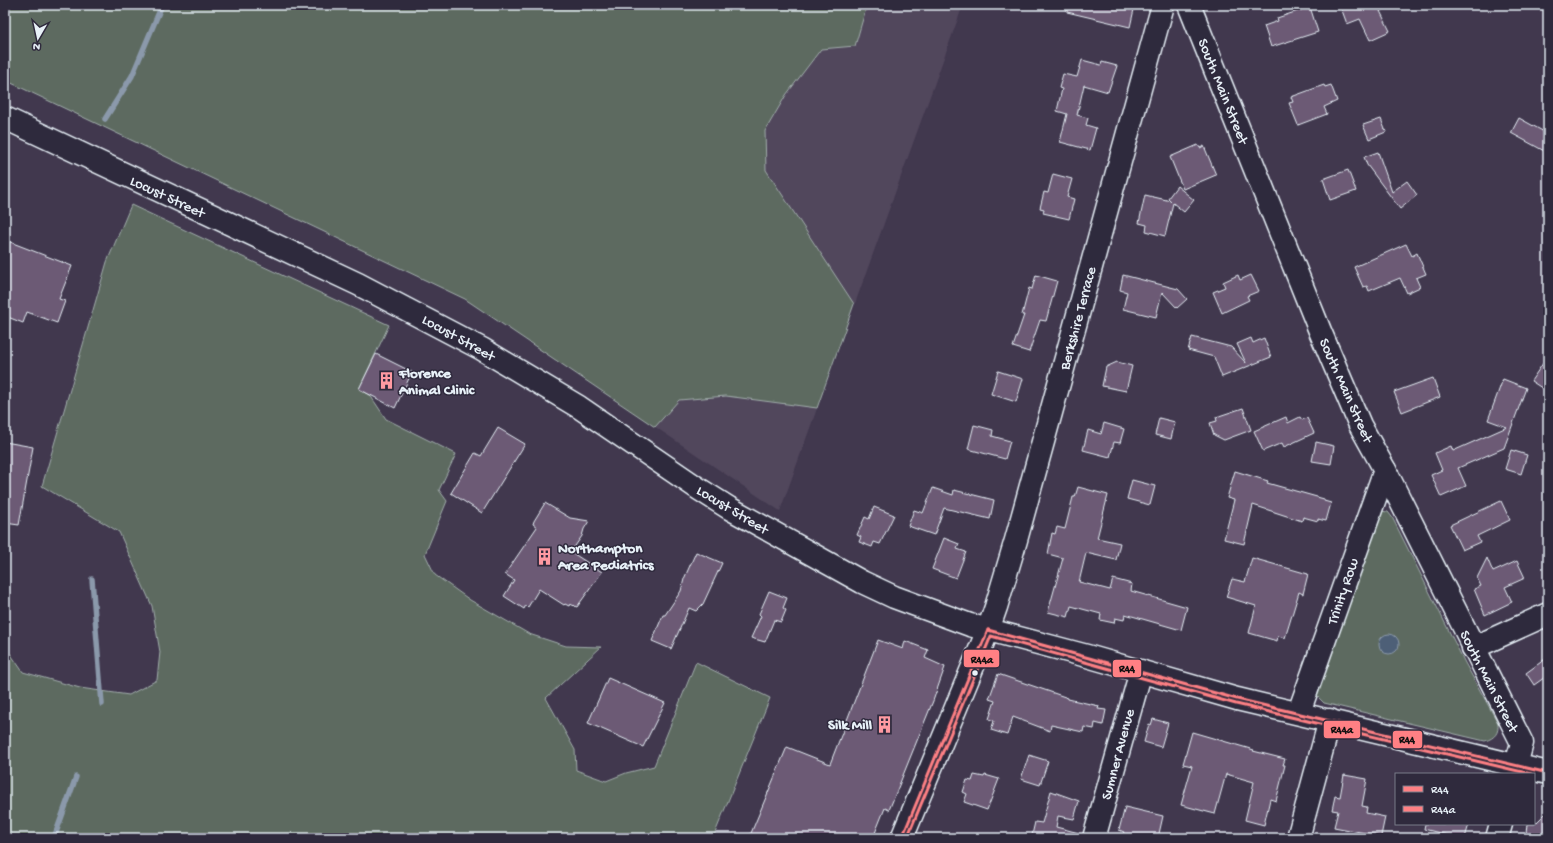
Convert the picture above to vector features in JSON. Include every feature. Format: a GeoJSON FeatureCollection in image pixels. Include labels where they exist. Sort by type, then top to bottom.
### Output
{"type":"FeatureCollection","features":[{"type":"Feature","properties":{"kind":"main road","name":"Berkshire Terrace"},"geometry":{"type":"LineString","coordinates":[[902,838],[988,630],[1007,572],[1163,5]]}},
{"type":"Feature","properties":{"kind":"main road","name":"South Main Street"},"geometry":{"type":"LineString","coordinates":[[1189,5],[1342,385],[1360,424],[1385,470],[1522,743],[1515,770]]}},
{"type":"Feature","properties":{"kind":"main road","name":"Locust Street"},"geometry":{"type":"LineString","coordinates":[[5,118],[358,284],[488,352],[623,436],[729,508],[831,565],[894,597],[970,625],[1237,698],[1330,720],[1515,770],[1548,773]]}},
{"type":"Feature","properties":{"kind":"main road","name":"Trinity Row"},"geometry":{"type":"LineString","coordinates":[[1299,712],[1385,470]]}},
{"type":"Feature","properties":{"kind":"main road"},"geometry":{"type":"LineString","coordinates":[[1473,648],[1548,614]]}},
{"type":"Feature","properties":{"kind":"main road","name":"Sumner Avenue"},"geometry":{"type":"LineString","coordinates":[[1094,838],[1141,671]]}},
{"type":"Feature","properties":{"kind":"main road"},"geometry":{"type":"LineString","coordinates":[[1298,838],[1330,720]]}},
{"type":"Feature","properties":{"kind":"main road"},"geometry":{"type":"LineString","coordinates":[[1497,838],[1501,825]]}},
{"type":"Feature","properties":{"kind":"shaded area"},"geometry":{"type":"Polygon","coordinates":[[[5,5],[963,5],[780,511],[465,299],[5,80],[5,5]]]}},
{"type":"Feature","properties":{"kind":"green space"},"geometry":{"type":"Polygon","coordinates":[[[5,5],[867,5],[855,46],[821,49],[786,95],[765,131],[766,170],[854,304],[817,408],[726,396],[679,400],[655,427],[465,299],[5,80],[5,5]]]}},
{"type":"Feature","properties":{"kind":"green space"},"geometry":{"type":"Polygon","coordinates":[[[131,205],[389,325],[359,389],[370,395],[386,419],[456,454],[439,490],[447,501],[425,554],[435,575],[470,600],[529,634],[566,646],[601,647],[546,698],[575,750],[576,770],[606,781],[626,773],[654,766],[696,662],[770,698],[713,838],[5,838],[5,646],[23,672],[80,688],[129,695],[157,680],[160,652],[152,606],[119,532],[42,486],[107,262],[131,205]]]}},
{"type":"Feature","properties":{"kind":"green space"},"geometry":{"type":"Polygon","coordinates":[[[1380,511],[1388,512],[1392,517],[1465,663],[1498,723],[1496,735],[1488,740],[1485,741],[1324,703],[1317,696],[1315,690],[1380,511]]]}},
{"type":"Feature","properties":{"kind":"water"},"geometry":{"type":"Polygon","coordinates":[[[1389,634],[1396,637],[1399,644],[1396,651],[1389,654],[1382,651],[1379,644],[1382,637],[1389,634]]]}},
{"type":"Feature","properties":{"kind":"building"},"geometry":{"type":"Polygon","coordinates":[[[1067,5],[1135,5],[1130,27],[1067,12],[1067,5]]]}},
{"type":"Feature","properties":{"kind":"building"},"geometry":{"type":"Polygon","coordinates":[[[1340,5],[1392,5],[1380,11],[1390,31],[1370,40],[1360,19],[1347,24],[1340,5]]]}},
{"type":"Feature","properties":{"kind":"building"},"geometry":{"type":"Polygon","coordinates":[[[1310,7],[1318,32],[1271,47],[1264,26],[1278,21],[1277,18],[1310,7]]]}},
{"type":"Feature","properties":{"kind":"building"},"geometry":{"type":"Polygon","coordinates":[[[1082,60],[1101,65],[1102,62],[1117,66],[1108,92],[1084,85],[1077,115],[1088,118],[1086,125],[1096,128],[1090,150],[1060,142],[1067,114],[1057,111],[1062,89],[1059,88],[1063,74],[1077,77],[1082,60]]]}},
{"type":"Feature","properties":{"kind":"building"},"geometry":{"type":"Polygon","coordinates":[[[1324,85],[1325,87],[1331,85],[1337,101],[1324,107],[1327,114],[1298,125],[1289,103],[1293,102],[1291,97],[1324,85]]]}},
{"type":"Feature","properties":{"kind":"building"},"geometry":{"type":"Polygon","coordinates":[[[1519,118],[1548,134],[1548,153],[1511,133],[1519,118]]]}},
{"type":"Feature","properties":{"kind":"building"},"geometry":{"type":"Polygon","coordinates":[[[1381,119],[1386,132],[1369,139],[1363,125],[1381,119]]]}},
{"type":"Feature","properties":{"kind":"building"},"geometry":{"type":"Polygon","coordinates":[[[1198,145],[1200,148],[1204,146],[1216,175],[1183,189],[1170,157],[1198,145]]]}},
{"type":"Feature","properties":{"kind":"building"},"geometry":{"type":"Polygon","coordinates":[[[1378,152],[1392,192],[1407,181],[1417,195],[1400,209],[1367,165],[1364,157],[1378,152]]]}},
{"type":"Feature","properties":{"kind":"building"},"geometry":{"type":"Polygon","coordinates":[[[1348,170],[1356,191],[1330,200],[1323,179],[1348,170]]]}},
{"type":"Feature","properties":{"kind":"building"},"geometry":{"type":"Polygon","coordinates":[[[1053,174],[1072,179],[1067,197],[1074,199],[1069,219],[1043,213],[1044,209],[1040,208],[1044,192],[1048,193],[1053,174]]]}},
{"type":"Feature","properties":{"kind":"building"},"geometry":{"type":"Polygon","coordinates":[[[1177,186],[1194,200],[1184,212],[1173,203],[1165,236],[1146,231],[1147,225],[1139,223],[1145,195],[1171,201],[1168,198],[1177,186]]]}},
{"type":"Feature","properties":{"kind":"building"},"geometry":{"type":"Polygon","coordinates":[[[5,240],[72,266],[59,299],[65,301],[57,323],[27,312],[23,323],[5,316],[5,240]]]}},
{"type":"Feature","properties":{"kind":"building"},"geometry":{"type":"Polygon","coordinates":[[[1406,244],[1412,256],[1417,253],[1426,274],[1416,278],[1420,287],[1407,293],[1400,278],[1369,291],[1367,286],[1363,287],[1354,267],[1406,244]]]}},
{"type":"Feature","properties":{"kind":"building"},"geometry":{"type":"Polygon","coordinates":[[[1036,275],[1057,281],[1046,321],[1040,320],[1029,352],[1013,347],[1024,315],[1022,315],[1029,288],[1032,289],[1036,275]]]}},
{"type":"Feature","properties":{"kind":"building"},"geometry":{"type":"Polygon","coordinates":[[[1123,275],[1178,289],[1187,299],[1177,308],[1162,292],[1156,317],[1123,309],[1127,292],[1120,290],[1123,275]]]}},
{"type":"Feature","properties":{"kind":"building"},"geometry":{"type":"Polygon","coordinates":[[[1238,275],[1240,280],[1251,275],[1259,291],[1247,296],[1249,300],[1222,313],[1213,292],[1225,287],[1223,282],[1238,275]]]}},
{"type":"Feature","properties":{"kind":"building"},"geometry":{"type":"Polygon","coordinates":[[[1192,337],[1231,347],[1246,363],[1237,344],[1251,338],[1253,343],[1264,338],[1271,357],[1222,377],[1214,357],[1188,350],[1192,337]]]}},
{"type":"Feature","properties":{"kind":"building","name":"Florence Animal Clinic"},"geometry":{"type":"Polygon","coordinates":[[[376,354],[412,372],[395,408],[359,389],[376,354]]]}},
{"type":"Feature","properties":{"kind":"building"},"geometry":{"type":"Polygon","coordinates":[[[1548,356],[1548,392],[1531,381],[1548,356]]]}},
{"type":"Feature","properties":{"kind":"building"},"geometry":{"type":"Polygon","coordinates":[[[1117,362],[1132,366],[1126,391],[1102,386],[1106,367],[1117,362]]]}},
{"type":"Feature","properties":{"kind":"building"},"geometry":{"type":"Polygon","coordinates":[[[998,371],[1023,379],[1016,402],[991,394],[998,371]]]}},
{"type":"Feature","properties":{"kind":"building"},"geometry":{"type":"Polygon","coordinates":[[[1433,378],[1440,397],[1402,412],[1394,392],[1433,378]]]}},
{"type":"Feature","properties":{"kind":"building"},"geometry":{"type":"Polygon","coordinates":[[[1503,379],[1526,388],[1504,448],[1458,468],[1466,486],[1441,497],[1431,475],[1442,470],[1435,453],[1451,446],[1453,451],[1507,427],[1488,420],[1503,379]]]}},
{"type":"Feature","properties":{"kind":"building"},"geometry":{"type":"Polygon","coordinates":[[[1243,408],[1251,430],[1224,440],[1214,435],[1210,423],[1217,421],[1216,417],[1243,408]]]}},
{"type":"Feature","properties":{"kind":"building"},"geometry":{"type":"Polygon","coordinates":[[[1286,417],[1288,423],[1300,417],[1302,420],[1307,418],[1314,433],[1284,447],[1282,443],[1263,451],[1254,431],[1286,417]]]}},
{"type":"Feature","properties":{"kind":"building"},"geometry":{"type":"Polygon","coordinates":[[[1159,418],[1175,422],[1171,439],[1155,435],[1159,418]]]}},
{"type":"Feature","properties":{"kind":"building"},"geometry":{"type":"Polygon","coordinates":[[[1104,423],[1124,429],[1120,443],[1114,442],[1110,457],[1083,450],[1088,430],[1101,434],[1104,423]]]}},
{"type":"Feature","properties":{"kind":"building"},"geometry":{"type":"Polygon","coordinates":[[[974,425],[993,430],[992,436],[1010,441],[1005,459],[968,449],[974,425]]]}},
{"type":"Feature","properties":{"kind":"building"},"geometry":{"type":"Polygon","coordinates":[[[498,428],[525,444],[482,513],[451,493],[475,453],[481,456],[498,428]]]}},
{"type":"Feature","properties":{"kind":"building"},"geometry":{"type":"Polygon","coordinates":[[[5,442],[33,447],[19,525],[5,523],[5,442]]]}},
{"type":"Feature","properties":{"kind":"building"},"geometry":{"type":"Polygon","coordinates":[[[1316,442],[1334,446],[1331,464],[1312,461],[1316,442]]]}},
{"type":"Feature","properties":{"kind":"building"},"geometry":{"type":"Polygon","coordinates":[[[1511,450],[1527,455],[1521,474],[1505,469],[1511,450]]]}},
{"type":"Feature","properties":{"kind":"building"},"geometry":{"type":"Polygon","coordinates":[[[1235,471],[1268,481],[1267,483],[1324,499],[1324,501],[1331,503],[1326,521],[1318,519],[1318,521],[1303,517],[1302,521],[1253,505],[1244,544],[1224,539],[1234,500],[1227,498],[1235,471]]]}},
{"type":"Feature","properties":{"kind":"building"},"geometry":{"type":"Polygon","coordinates":[[[1132,480],[1155,486],[1150,505],[1127,499],[1132,480]]]}},
{"type":"Feature","properties":{"kind":"building"},"geometry":{"type":"Polygon","coordinates":[[[1078,487],[1108,495],[1097,538],[1120,543],[1116,560],[1086,553],[1079,582],[1110,590],[1113,579],[1132,584],[1131,591],[1187,607],[1181,630],[1125,614],[1124,620],[1115,618],[1114,623],[1100,620],[1101,614],[1071,606],[1068,617],[1048,612],[1063,558],[1048,554],[1052,533],[1055,534],[1057,527],[1065,529],[1073,497],[1075,497],[1078,487]]]}},
{"type":"Feature","properties":{"kind":"building"},"geometry":{"type":"Polygon","coordinates":[[[933,488],[953,495],[954,490],[994,500],[990,519],[944,508],[934,535],[908,526],[914,510],[923,513],[933,488]]]}},
{"type":"Feature","properties":{"kind":"building"},"geometry":{"type":"Polygon","coordinates":[[[1501,501],[1510,520],[1477,536],[1480,542],[1462,550],[1450,525],[1501,501]]]}},
{"type":"Feature","properties":{"kind":"building","name":"Northampton Area Pediatrics"},"geometry":{"type":"Polygon","coordinates":[[[545,503],[570,518],[589,521],[582,536],[573,549],[576,551],[574,554],[602,572],[577,607],[570,604],[569,606],[564,605],[539,589],[528,607],[526,605],[524,609],[504,596],[514,580],[505,574],[537,527],[533,524],[534,521],[545,503]]]}},
{"type":"Feature","properties":{"kind":"building"},"geometry":{"type":"Polygon","coordinates":[[[874,507],[894,515],[880,544],[874,542],[872,547],[859,542],[861,537],[857,535],[865,517],[869,519],[874,507]]]}},
{"type":"Feature","properties":{"kind":"building"},"geometry":{"type":"Polygon","coordinates":[[[944,538],[959,544],[957,549],[966,552],[956,578],[932,569],[944,538]]]}},
{"type":"Feature","properties":{"kind":"building"},"geometry":{"type":"Polygon","coordinates":[[[696,552],[722,563],[703,604],[696,611],[689,608],[671,649],[652,641],[663,615],[665,615],[681,591],[684,579],[696,552]]]}},
{"type":"Feature","properties":{"kind":"building"},"geometry":{"type":"Polygon","coordinates":[[[1252,558],[1308,574],[1303,594],[1299,592],[1285,638],[1278,636],[1277,641],[1249,633],[1256,606],[1226,597],[1232,579],[1245,582],[1252,558]]]}},
{"type":"Feature","properties":{"kind":"building"},"geometry":{"type":"Polygon","coordinates":[[[1487,558],[1493,572],[1517,561],[1525,578],[1505,587],[1512,602],[1485,615],[1474,589],[1481,586],[1477,578],[1487,558]]]}},
{"type":"Feature","properties":{"kind":"building"},"geometry":{"type":"Polygon","coordinates":[[[769,591],[787,598],[783,608],[786,610],[781,622],[774,620],[765,642],[751,638],[761,616],[759,614],[769,591]]]}},
{"type":"Feature","properties":{"kind":"building","name":"Silk Mill"},"geometry":{"type":"Polygon","coordinates":[[[878,640],[903,649],[905,641],[928,650],[925,658],[945,667],[933,701],[889,810],[885,808],[873,838],[749,838],[787,747],[830,764],[878,640]]]}},
{"type":"Feature","properties":{"kind":"building"},"geometry":{"type":"Polygon","coordinates":[[[1548,657],[1548,675],[1534,685],[1526,673],[1548,657]]]}},
{"type":"Feature","properties":{"kind":"building"},"geometry":{"type":"Polygon","coordinates":[[[998,674],[1068,699],[1099,706],[1098,709],[1106,710],[1103,725],[1095,723],[1094,729],[1084,727],[1083,732],[1051,725],[1050,731],[1013,717],[1007,735],[991,730],[994,721],[989,719],[995,701],[989,699],[998,674]]]}},
{"type":"Feature","properties":{"kind":"building"},"geometry":{"type":"Polygon","coordinates":[[[608,678],[665,703],[643,747],[588,723],[608,678]]]}},
{"type":"Feature","properties":{"kind":"building"},"geometry":{"type":"Polygon","coordinates":[[[1153,719],[1168,723],[1161,747],[1144,742],[1149,724],[1151,725],[1153,719]]]}},
{"type":"Feature","properties":{"kind":"building"},"geometry":{"type":"Polygon","coordinates":[[[1192,732],[1254,750],[1253,751],[1285,759],[1283,765],[1285,765],[1276,801],[1270,799],[1264,825],[1245,820],[1254,782],[1226,774],[1215,814],[1181,805],[1192,766],[1183,764],[1192,732]]]}},
{"type":"Feature","properties":{"kind":"building"},"geometry":{"type":"Polygon","coordinates":[[[1029,755],[1048,761],[1040,785],[1021,779],[1029,755]]]}},
{"type":"Feature","properties":{"kind":"building"},"geometry":{"type":"Polygon","coordinates":[[[974,775],[984,777],[985,775],[999,779],[987,810],[964,802],[967,794],[963,792],[967,780],[972,781],[974,775]]]}},
{"type":"Feature","properties":{"kind":"building"},"geometry":{"type":"Polygon","coordinates":[[[1344,775],[1367,779],[1362,806],[1367,807],[1366,813],[1385,817],[1381,836],[1334,827],[1338,811],[1332,810],[1335,796],[1340,797],[1344,775]]]}},
{"type":"Feature","properties":{"kind":"building"},"geometry":{"type":"Polygon","coordinates":[[[1051,791],[1079,801],[1074,819],[1058,816],[1056,827],[1079,833],[1079,838],[1038,838],[1039,837],[1032,835],[1035,822],[1042,823],[1051,791]]]}},
{"type":"Feature","properties":{"kind":"building"},"geometry":{"type":"Polygon","coordinates":[[[1125,807],[1163,816],[1158,838],[1140,838],[1123,834],[1124,832],[1119,830],[1125,807]]]}},
{"type":"Feature","properties":{"kind":"building"},"geometry":{"type":"Polygon","coordinates":[[[1548,811],[1548,838],[1521,838],[1526,833],[1527,825],[1535,824],[1548,811]]]}},
{"type":"Feature","properties":{"kind":"building"},"geometry":{"type":"Polygon","coordinates":[[[1425,825],[1469,825],[1465,838],[1459,838],[1424,829],[1425,825]]]}},
{"type":"Feature","properties":{"kind":"waterway"},"geometry":{"type":"LineString","coordinates":[[105,119],[132,76],[162,5]]}},
{"type":"Feature","properties":{"kind":"waterway"},"geometry":{"type":"LineString","coordinates":[[92,579],[102,704]]}},
{"type":"Feature","properties":{"kind":"waterway"},"geometry":{"type":"LineString","coordinates":[[54,838],[76,777]]}},
{"type":"Feature","properties":{"kind":"transit line","name":"R44"},"geometry":{"type":"LineString","coordinates":[[988,630],[1237,699],[1548,773]]}},
{"type":"Feature","properties":{"kind":"transit line","name":"R44"},"geometry":{"type":"LineString","coordinates":[[902,838],[988,630]]}},
{"type":"Feature","properties":{"kind":"transit line","name":"R44a"},"geometry":{"type":"LineString","coordinates":[[907,838],[991,636],[1236,704],[1527,773]]}},
{"type":"Feature","properties":{"kind":"place","name":"Florence Animal Clinic"},"geometry":{"type":"Point","coordinates":[386,381]}},
{"type":"Feature","properties":{"kind":"place","name":"Northampton Area Pediatrics"},"geometry":{"type":"Point","coordinates":[545,556]}},
{"type":"Feature","properties":{"kind":"place","name":"Silk Mill"},"geometry":{"type":"Point","coordinates":[885,724]}}]}
